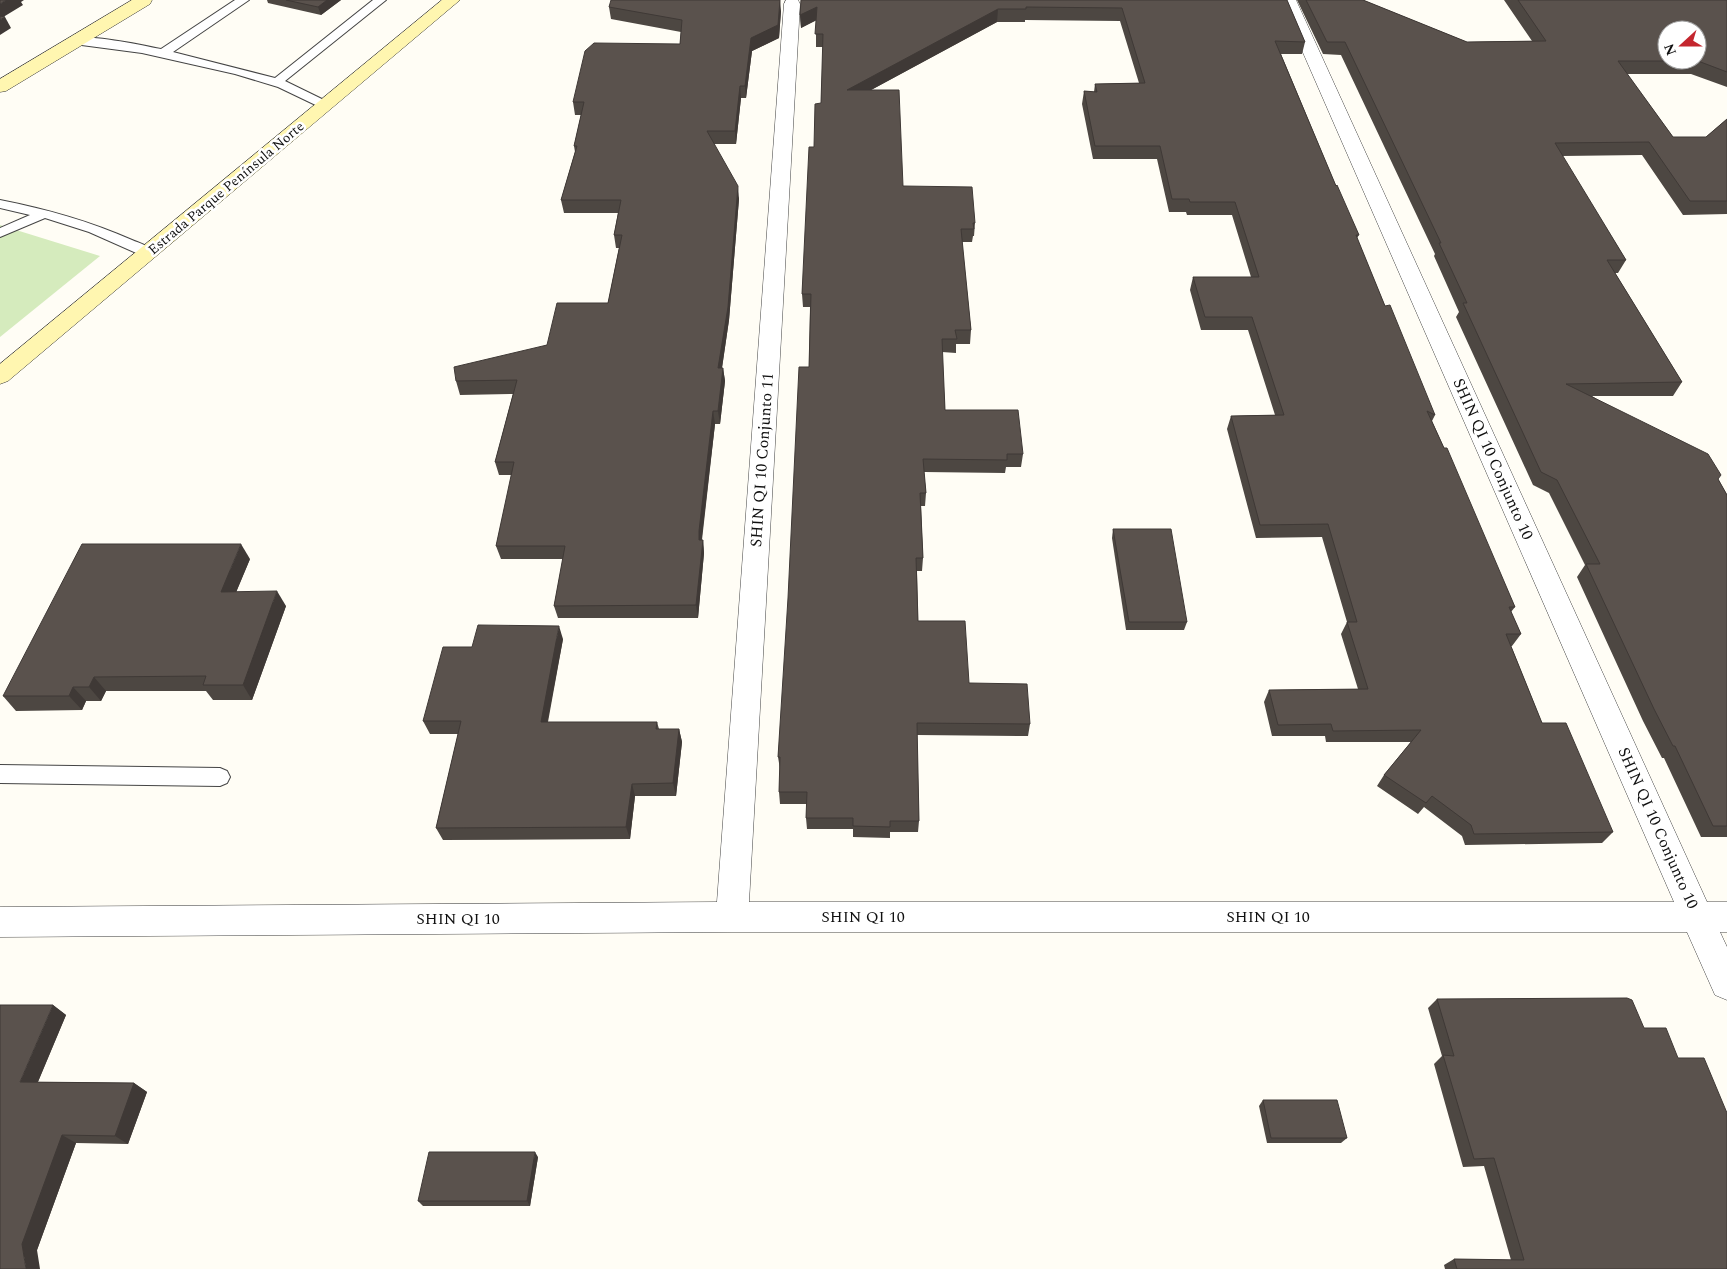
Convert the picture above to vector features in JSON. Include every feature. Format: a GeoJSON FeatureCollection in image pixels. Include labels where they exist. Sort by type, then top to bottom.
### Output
{"type":"FeatureCollection","features":[{"type":"Feature","properties":{"kind":"main road"},"geometry":{"type":"LineString","coordinates":[[0,87],[74,40],[144,0]]}},
{"type":"Feature","properties":{"kind":"main road","name":"Estrada Parque Península Norte"},"geometry":{"type":"LineString","coordinates":[[0,376],[452,0]]}},
{"type":"Feature","properties":{"kind":"street","name":"SHIN QI 10 Conjunto 10"},"geometry":{"type":"LineString","coordinates":[[1288,0],[1712,917],[1727,984]]}},
{"type":"Feature","properties":{"kind":"street","name":"SHIN QI 10 Conjunto 11"},"geometry":{"type":"LineString","coordinates":[[732,917],[792,3]]}},
{"type":"Feature","properties":{"kind":"street","name":"SHIN QI 10"},"geometry":{"type":"LineString","coordinates":[[0,922],[732,917],[1712,917]]}},
{"type":"Feature","properties":{"kind":"lane"},"geometry":{"type":"LineString","coordinates":[[164,52],[243,0]]}},
{"type":"Feature","properties":{"kind":"lane"},"geometry":{"type":"LineString","coordinates":[[277,82],[380,0]]}},
{"type":"Feature","properties":{"kind":"lane"},"geometry":{"type":"LineString","coordinates":[[74,40],[111,43],[164,52],[248,73],[305,93],[324,105]]}},
{"type":"Feature","properties":{"kind":"lane"},"geometry":{"type":"LineString","coordinates":[[0,204],[45,213],[99,230],[148,253]]}},
{"type":"Feature","properties":{"kind":"lane"},"geometry":{"type":"LineString","coordinates":[[0,233],[45,213]]}},
{"type":"Feature","properties":{"kind":"lane"},"geometry":{"type":"LineString","coordinates":[[0,774],[220,776]]}},
{"type":"Feature","properties":{"kind":"green space"},"geometry":{"type":"Polygon","coordinates":[[[0,225],[100,256],[0,337],[0,225]]]}},
{"type":"Feature","properties":{"kind":"building"},"geometry":{"type":"Polygon","coordinates":[[[286,0],[327,0],[318,7],[286,0]]]}},
{"type":"Feature","properties":{"kind":"building"},"geometry":{"type":"Polygon","coordinates":[[[611,0],[780,0],[778,25],[751,38],[745,86],[740,86],[735,131],[707,131],[738,186],[728,307],[718,368],[723,368],[718,411],[713,411],[699,531],[699,540],[703,540],[696,605],[554,606],[565,546],[496,546],[514,462],[495,462],[517,380],[456,381],[454,367],[547,345],[557,303],[608,303],[622,235],[614,235],[621,200],[561,200],[577,146],[574,146],[584,102],[573,102],[585,51],[594,43],[680,44],[682,20],[609,7],[611,0]]]}},
{"type":"Feature","properties":{"kind":"building"},"geometry":{"type":"Polygon","coordinates":[[[801,0],[1287,0],[1305,42],[1275,41],[1336,186],[1359,235],[1356,235],[1385,306],[1390,305],[1435,415],[1427,411],[1444,448],[1447,448],[1515,607],[1509,607],[1521,634],[1506,634],[1542,723],[1566,723],[1613,832],[1474,834],[1471,825],[1432,796],[1426,803],[1384,775],[1421,730],[1333,731],[1331,724],[1278,725],[1269,690],[1368,689],[1347,622],[1357,622],[1328,524],[1260,525],[1231,416],[1284,415],[1252,317],[1205,317],[1193,277],[1259,277],[1235,202],[1190,202],[1189,199],[1172,199],[1160,146],[1095,146],[1084,91],[1097,92],[1095,84],[1145,83],[1122,8],[1026,7],[1026,9],[998,9],[847,90],[899,90],[903,186],[972,187],[974,229],[961,229],[971,330],[955,330],[957,339],[942,339],[945,410],[1018,410],[1023,454],[1007,454],[1007,460],[923,459],[926,493],[920,493],[923,558],[916,558],[918,621],[965,621],[969,683],[1027,684],[1030,724],[917,723],[919,821],[890,821],[890,827],[853,826],[853,818],[806,818],[807,792],[779,792],[780,757],[778,757],[799,367],[809,367],[811,294],[802,294],[809,147],[814,147],[815,104],[821,103],[823,34],[815,34],[817,7],[800,15],[801,0]]]}},
{"type":"Feature","properties":{"kind":"building"},"geometry":{"type":"Polygon","coordinates":[[[1306,0],[1363,0],[1467,42],[1546,41],[1518,0],[1727,0],[1727,72],[1707,64],[1707,20],[1657,20],[1657,61],[1618,61],[1673,137],[1706,137],[1727,119],[1727,201],[1690,201],[1649,142],[1555,143],[1626,260],[1607,260],[1682,382],[1566,384],[1708,454],[1721,475],[1718,479],[1727,495],[1727,826],[1713,826],[1675,746],[1673,746],[1654,709],[1586,564],[1600,564],[1557,480],[1541,472],[1463,303],[1467,303],[1439,243],[1441,243],[1345,42],[1327,42],[1306,0]]]}},
{"type":"Feature","properties":{"kind":"building"},"geometry":{"type":"Polygon","coordinates":[[[1113,529],[1171,529],[1187,622],[1129,622],[1113,529]]]}},
{"type":"Feature","properties":{"kind":"building"},"geometry":{"type":"Polygon","coordinates":[[[82,544],[241,544],[221,592],[277,591],[243,685],[203,685],[206,676],[94,677],[89,687],[73,687],[69,696],[3,696],[82,544]]]}},
{"type":"Feature","properties":{"kind":"building"},"geometry":{"type":"Polygon","coordinates":[[[478,625],[559,626],[541,722],[657,722],[656,729],[679,729],[673,783],[632,784],[626,827],[436,828],[461,721],[423,721],[443,647],[472,647],[478,625]]]}},
{"type":"Feature","properties":{"kind":"building"},"geometry":{"type":"Polygon","coordinates":[[[1627,998],[1632,1000],[1644,1028],[1666,1028],[1678,1058],[1704,1058],[1727,1113],[1727,1269],[1457,1269],[1454,1259],[1524,1260],[1494,1158],[1474,1159],[1443,1055],[1454,1056],[1437,999],[1627,998]]]}},
{"type":"Feature","properties":{"kind":"building"},"geometry":{"type":"Polygon","coordinates":[[[0,1005],[53,1005],[20,1082],[134,1083],[115,1136],[62,1135],[22,1244],[26,1269],[0,1269],[0,1005]]]}},
{"type":"Feature","properties":{"kind":"building"},"geometry":{"type":"Polygon","coordinates":[[[1263,1100],[1337,1100],[1347,1138],[1271,1138],[1263,1100]]]}},
{"type":"Feature","properties":{"kind":"building"},"geometry":{"type":"Polygon","coordinates":[[[429,1152],[535,1152],[527,1201],[418,1201],[429,1152]]]}}]}
